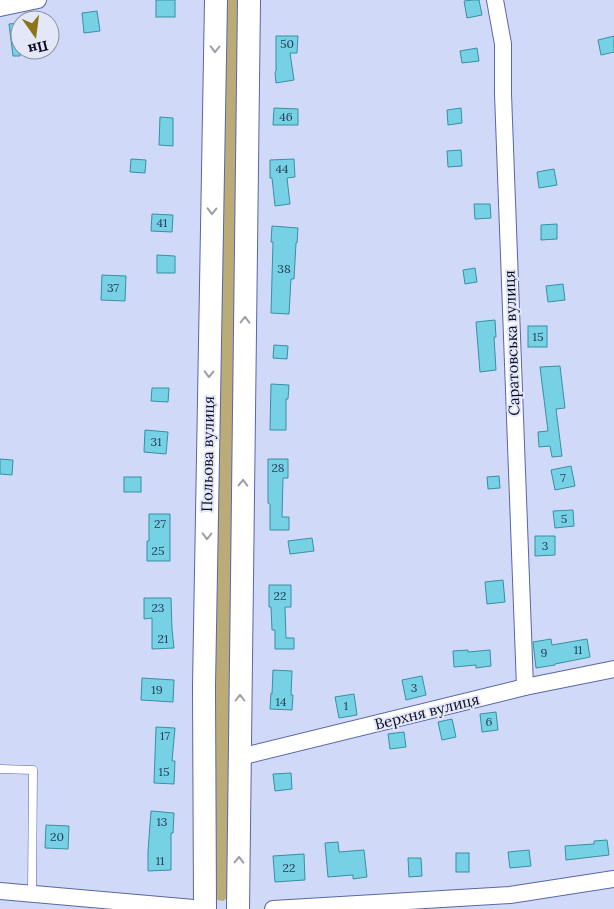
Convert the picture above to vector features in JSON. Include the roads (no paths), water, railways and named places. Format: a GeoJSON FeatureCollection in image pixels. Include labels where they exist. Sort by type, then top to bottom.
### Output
{"type":"FeatureCollection","features":[{"type":"Feature","properties":{"kind":"main road","name":"Польова вулиця"},"geometry":{"type":"LineString","coordinates":[[205,909],[204,686],[216,0]]}},
{"type":"Feature","properties":{"kind":"main road"},"geometry":{"type":"LineString","coordinates":[[238,909],[248,0]]}},
{"type":"Feature","properties":{"kind":"street"},"geometry":{"type":"LineString","coordinates":[[0,8],[38,0]]}},
{"type":"Feature","properties":{"kind":"street","name":"Саратовська вулиця"},"geometry":{"type":"LineString","coordinates":[[495,0],[503,44],[503,94],[525,687]]}},
{"type":"Feature","properties":{"kind":"street","name":"Верхня вулиця"},"geometry":{"type":"LineString","coordinates":[[240,757],[525,687],[614,669]]}},
{"type":"Feature","properties":{"kind":"street"},"geometry":{"type":"LineString","coordinates":[[273,909],[510,895],[614,878]]}},
{"type":"Feature","properties":{"kind":"street"},"geometry":{"type":"LineString","coordinates":[[0,891],[205,909]]}},
{"type":"Feature","properties":{"kind":"lane"},"geometry":{"type":"LineString","coordinates":[[0,769],[34,770],[32,893]]}}]}
